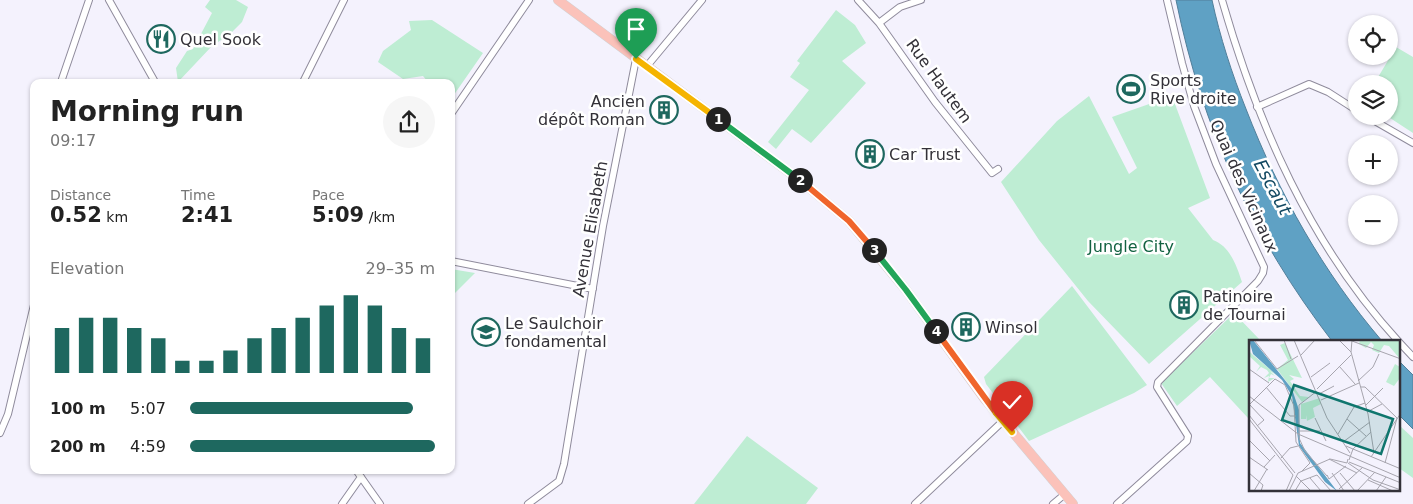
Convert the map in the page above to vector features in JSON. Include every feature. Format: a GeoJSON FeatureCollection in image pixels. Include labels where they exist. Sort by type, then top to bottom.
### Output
{"type":"FeatureCollection","features":[{"type":"Feature","properties":{"kind":"main road"},"geometry":{"type":"LineString","coordinates":[[558,0],[801,181],[849,221],[906,290],[1002,421],[1073,504]]}},
{"type":"Feature","properties":{"kind":"street"},"geometry":{"type":"LineString","coordinates":[[62,79],[89,0]]}},
{"type":"Feature","properties":{"kind":"street"},"geometry":{"type":"LineString","coordinates":[[109,0],[153,79]]}},
{"type":"Feature","properties":{"kind":"street"},"geometry":{"type":"LineString","coordinates":[[304,79],[344,0]]}},
{"type":"Feature","properties":{"kind":"street"},"geometry":{"type":"LineString","coordinates":[[455,108],[528,0]]}},
{"type":"Feature","properties":{"kind":"street"},"geometry":{"type":"LineString","coordinates":[[647,66],[702,0]]}},
{"type":"Feature","properties":{"kind":"street","name":"Rue Hautem"},"geometry":{"type":"LineString","coordinates":[[858,0],[879,23],[935,102],[992,173],[998,169]]}},
{"type":"Feature","properties":{"kind":"street"},"geometry":{"type":"LineString","coordinates":[[879,23],[900,6],[921,0]]}},
{"type":"Feature","properties":{"kind":"street","name":"Quai des Vicinaux"},"geometry":{"type":"LineString","coordinates":[[1117,504],[1187,442],[1188,436],[1158,387],[1158,382],[1258,281],[1264,267],[1216,164],[1197,113],[1184,70],[1167,0]]}},
{"type":"Feature","properties":{"kind":"street"},"geometry":{"type":"LineString","coordinates":[[1222,0],[1257,107],[1290,182],[1335,260],[1375,314],[1397,340]]}},
{"type":"Feature","properties":{"kind":"street","name":"Avenue Elisabeth"},"geometry":{"type":"LineString","coordinates":[[528,504],[559,481],[564,464],[603,226],[636,59]]}},
{"type":"Feature","properties":{"kind":"street"},"geometry":{"type":"LineString","coordinates":[[1257,107],[1309,84],[1328,92],[1348,105]]}},
{"type":"Feature","properties":{"kind":"street"},"geometry":{"type":"LineString","coordinates":[[1382,125],[1413,143]]}},
{"type":"Feature","properties":{"kind":"street"},"geometry":{"type":"LineString","coordinates":[[455,262],[593,289]]}},
{"type":"Feature","properties":{"kind":"street"},"geometry":{"type":"LineString","coordinates":[[0,433],[8,414],[30,323]]}},
{"type":"Feature","properties":{"kind":"street"},"geometry":{"type":"LineString","coordinates":[[1400,343],[1413,357]]}},
{"type":"Feature","properties":{"kind":"street"},"geometry":{"type":"LineString","coordinates":[[915,504],[1002,421]]}},
{"type":"Feature","properties":{"kind":"street"},"geometry":{"type":"LineString","coordinates":[[359,474],[380,504]]}},
{"type":"Feature","properties":{"kind":"street"},"geometry":{"type":"LineString","coordinates":[[342,504],[361,477]]}},
{"type":"Feature","properties":{"kind":"street"},"geometry":{"type":"LineString","coordinates":[[1053,504],[1065,494]]}},
{"type":"Feature","properties":{"kind":"green space"},"geometry":{"type":"Polygon","coordinates":[[[210,0],[236,0],[248,7],[242,22],[230,34],[212,46],[181,79],[178,79],[176,68],[187,51],[193,49],[212,13],[205,7],[210,0]]]}},
{"type":"Feature","properties":{"kind":"green space"},"geometry":{"type":"Polygon","coordinates":[[[836,10],[855,25],[866,43],[842,61],[866,83],[811,143],[792,129],[776,149],[768,142],[809,90],[790,77],[800,63],[797,61],[836,10]]]}},
{"type":"Feature","properties":{"kind":"green space"},"geometry":{"type":"Polygon","coordinates":[[[432,20],[483,53],[455,93],[455,79],[426,79],[423,76],[403,79],[378,62],[383,51],[411,30],[409,21],[432,20]]]}},
{"type":"Feature","properties":{"kind":"green space"},"geometry":{"type":"Polygon","coordinates":[[[1398,48],[1413,57],[1413,133],[1398,123],[1398,75],[1379,75],[1385,65],[1398,65],[1398,48]]]}},
{"type":"Feature","properties":{"kind":"green space","name":"Jungle City"},"geometry":{"type":"Polygon","coordinates":[[[1089,96],[1129,174],[1137,168],[1112,117],[1172,96],[1210,198],[1188,208],[1213,240],[1228,252],[1242,282],[1149,364],[1088,301],[1039,240],[1001,182],[1057,121],[1089,96]]]}},
{"type":"Feature","properties":{"kind":"green space"},"geometry":{"type":"Polygon","coordinates":[[[455,270],[475,273],[455,293],[455,270]]]}},
{"type":"Feature","properties":{"kind":"green space"},"geometry":{"type":"Polygon","coordinates":[[[1072,286],[1147,385],[1134,393],[1029,441],[986,384],[984,377],[1072,286]]]}},
{"type":"Feature","properties":{"kind":"green space"},"geometry":{"type":"Polygon","coordinates":[[[1234,313],[1260,340],[1249,340],[1248,418],[1210,377],[1177,406],[1161,383],[1234,313]]]}},
{"type":"Feature","properties":{"kind":"green space"},"geometry":{"type":"Polygon","coordinates":[[[1400,426],[1413,438],[1413,478],[1400,469],[1400,426]]]}},
{"type":"Feature","properties":{"kind":"green space"},"geometry":{"type":"Polygon","coordinates":[[[747,436],[818,488],[806,504],[694,504],[747,436]]]}},
{"type":"Feature","properties":{"kind":"water","name":"Escaut"},"geometry":{"type":"Polygon","coordinates":[[[1176,0],[1212,0],[1223,42],[1246,109],[1288,202],[1340,288],[1381,340],[1331,340],[1304,302],[1255,222],[1234,180],[1200,93],[1176,0]]]}},
{"type":"Feature","properties":{"kind":"water"},"geometry":{"type":"Polygon","coordinates":[[[1400,362],[1413,375],[1413,429],[1400,416],[1400,362]]]}},
{"type":"Feature","properties":{"kind":"place","name":"Quel Sook"},"geometry":{"type":"Point","coordinates":[161,39]}},
{"type":"Feature","properties":{"kind":"place","name":"Sports Rive droite"},"geometry":{"type":"Point","coordinates":[1131,89]}},
{"type":"Feature","properties":{"kind":"place","name":"Ancien dépôt Roman"},"geometry":{"type":"Point","coordinates":[664,110]}},
{"type":"Feature","properties":{"kind":"place","name":"Car Trust"},"geometry":{"type":"Point","coordinates":[870,154]}},
{"type":"Feature","properties":{"kind":"place","name":"Patinoire de Tournai"},"geometry":{"type":"Point","coordinates":[1184,305]}},
{"type":"Feature","properties":{"kind":"place","name":"Winsol"},"geometry":{"type":"Point","coordinates":[966,327]}},
{"type":"Feature","properties":{"kind":"place","name":"Le Saulchoir fondamental"},"geometry":{"type":"Point","coordinates":[486,332]}},
{"type":"Feature","properties":{"kind":"route"},"geometry":{"type":"LineString","coordinates":[[636,59],[801,181],[849,221],[906,290],[974,385],[1012,432]]}}]}
